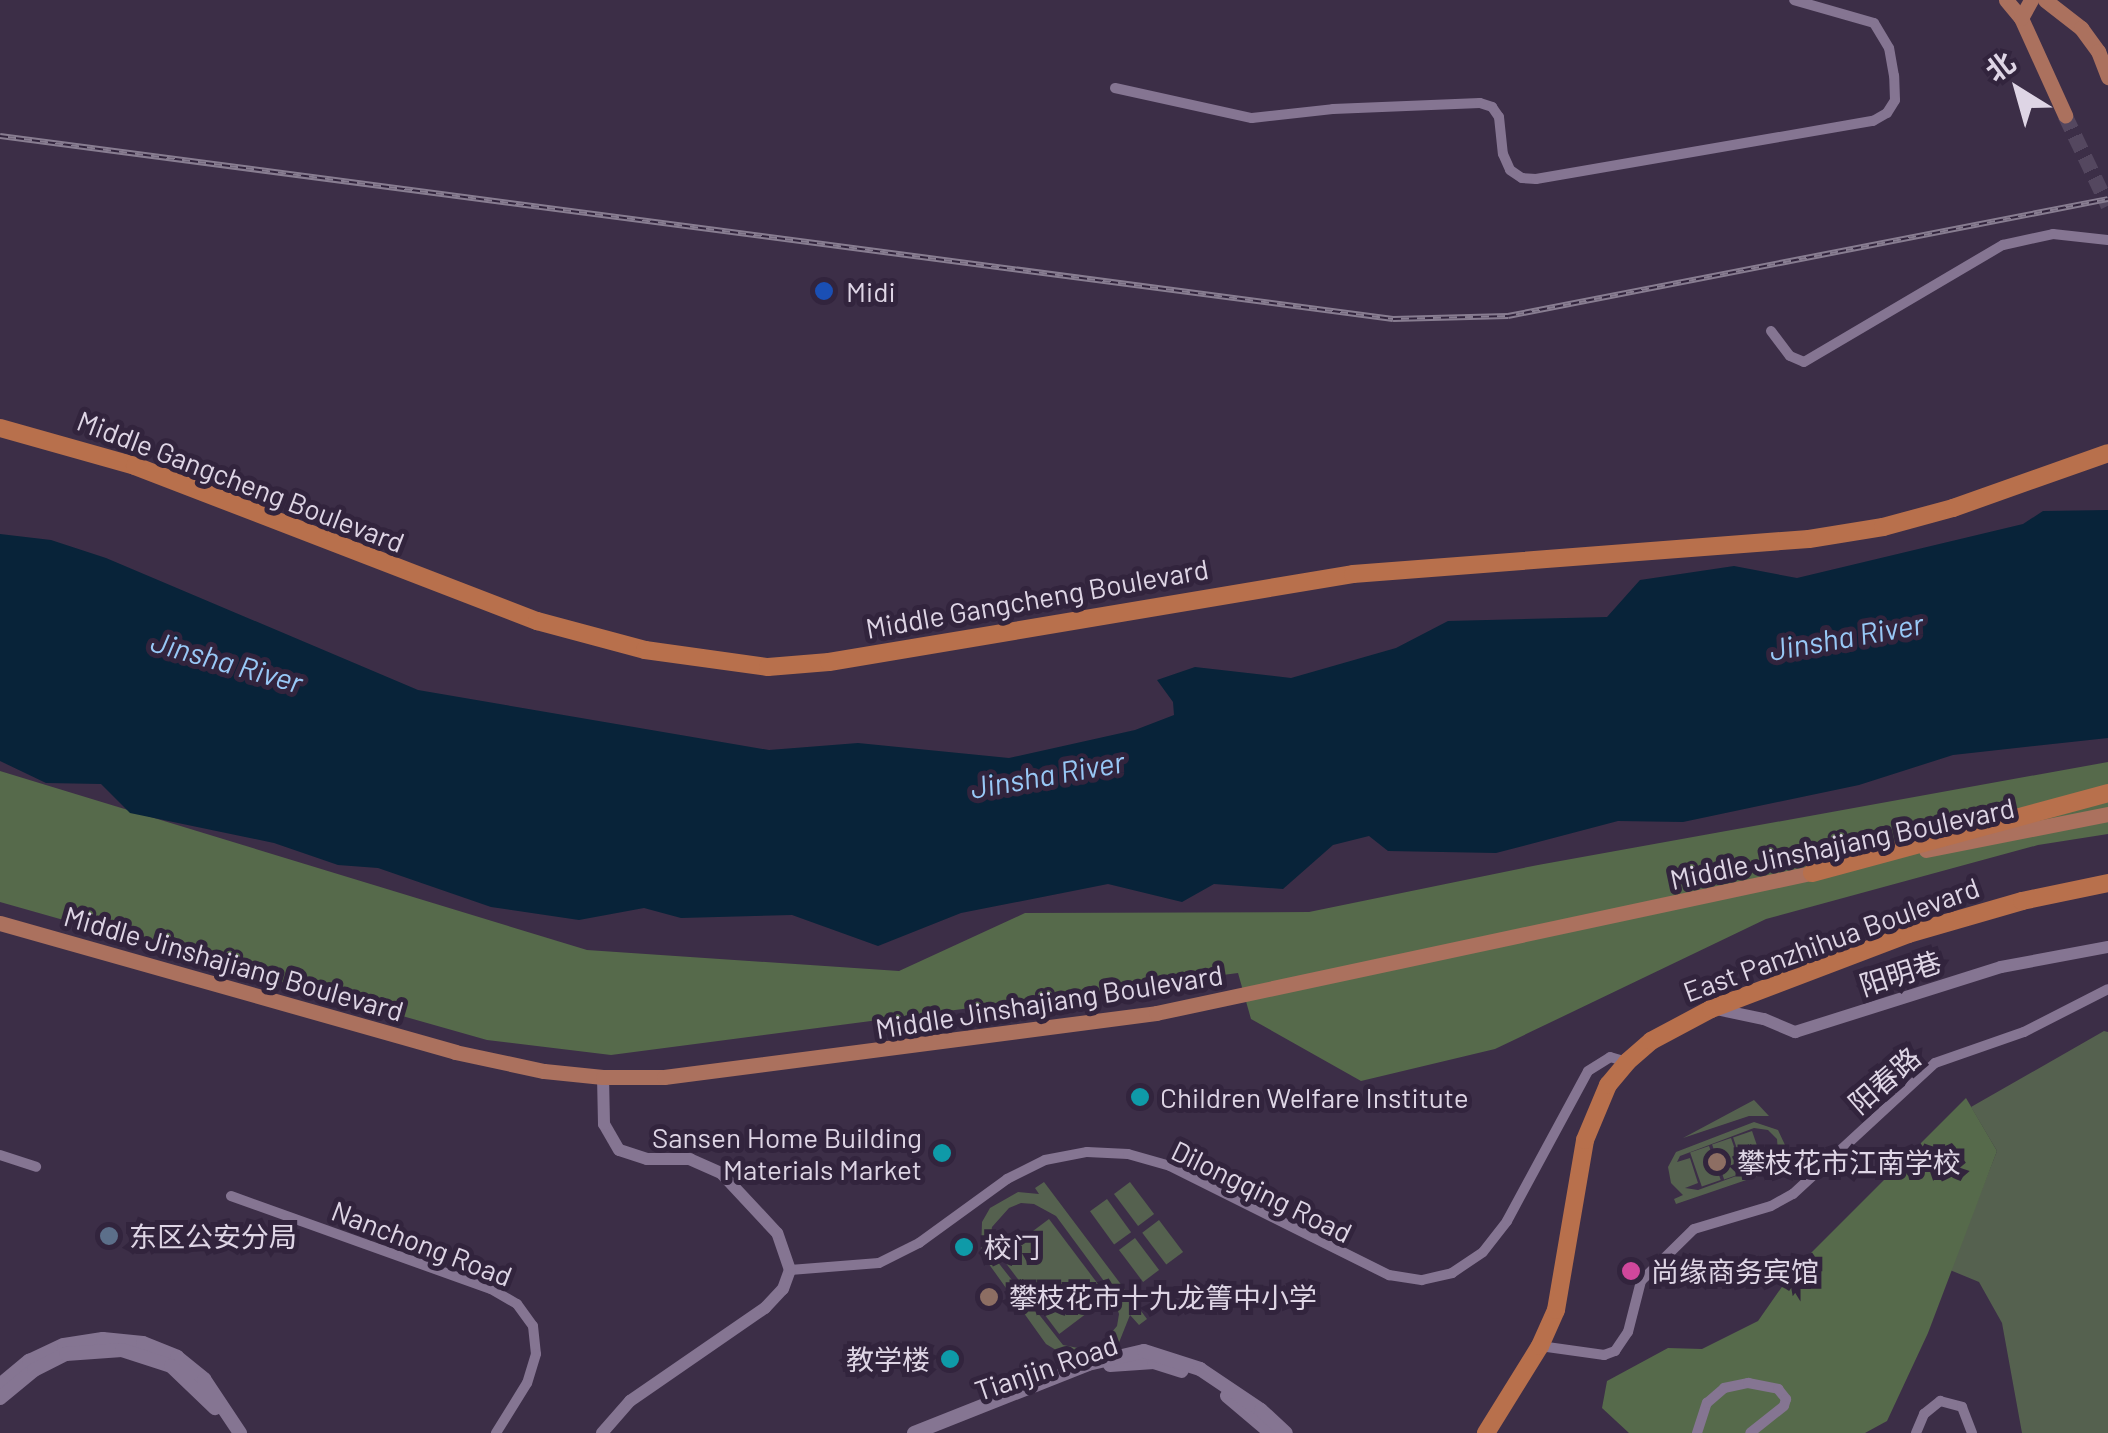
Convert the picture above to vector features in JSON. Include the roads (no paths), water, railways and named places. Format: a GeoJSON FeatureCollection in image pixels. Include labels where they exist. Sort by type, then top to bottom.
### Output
{"type":"FeatureCollection","features":[{"type":"Feature","properties":{"kind":"highway","name":"Middle Gangcheng Boulevard"},"geometry":{"type":"LineString","coordinates":[[0,428],[135,466],[537,621],[645,650],[768,667],[829,662],[1353,574],[1810,538],[1882,527],[1953,508],[2108,452]]}},
{"type":"Feature","properties":{"kind":"highway"},"geometry":{"type":"LineString","coordinates":[[1812,872],[2108,793]]}},
{"type":"Feature","properties":{"kind":"highway","name":"East Panzhihua Boulevard"},"geometry":{"type":"LineString","coordinates":[[1495,1433],[1544,1347],[1556,1310],[1585,1140],[1608,1086],[1650,1041],[1966,915],[2108,883]]}},
{"type":"Feature","properties":{"kind":"highway","name":"East Panzhihua Boulevard"},"geometry":{"type":"LineString","coordinates":[[1486,1433],[1566,1313],[1595,1142],[1618,1088],[1660,1044],[1720,1010],[1926,936],[2108,892]]}},
{"type":"Feature","properties":{"kind":"main road"},"geometry":{"type":"LineString","coordinates":[[2006,0],[2021,18],[2066,115]]}},
{"type":"Feature","properties":{"kind":"main road"},"geometry":{"type":"LineString","coordinates":[[2021,18],[2031,0]]}},
{"type":"Feature","properties":{"kind":"main road"},"geometry":{"type":"LineString","coordinates":[[2045,0],[2081,28],[2098,51],[2108,77]]}},
{"type":"Feature","properties":{"kind":"main road","name":"Middle Jinshajiang Boulevard"},"geometry":{"type":"LineString","coordinates":[[1870,858],[2108,814]]}},
{"type":"Feature","properties":{"kind":"main road","name":"Middle Jinshajiang Boulevard"},"geometry":{"type":"LineString","coordinates":[[0,923],[455,1052],[544,1071],[602,1078],[733,1071],[1039,1032],[1278,989],[1812,872]]}},
{"type":"Feature","properties":{"kind":"main road"},"geometry":{"type":"LineString","coordinates":[[0,1384],[29,1361],[64,1344],[103,1339],[143,1343],[177,1358],[204,1379],[240,1433]]}},
{"type":"Feature","properties":{"kind":"main road"},"geometry":{"type":"LineString","coordinates":[[0,1398],[34,1370],[66,1354],[103,1349],[140,1352],[184,1375],[208,1398],[230,1433]]}},
{"type":"Feature","properties":{"kind":"main road"},"geometry":{"type":"LineString","coordinates":[[914,1433],[1088,1364],[1144,1351],[1200,1368],[1262,1410],[1286,1433]]}},
{"type":"Feature","properties":{"kind":"main road","name":"Tianjin Road"},"geometry":{"type":"LineString","coordinates":[[937,1433],[1091,1371],[1143,1362],[1195,1377],[1271,1433]]}},
{"type":"Feature","properties":{"kind":"street"},"geometry":{"type":"LineString","coordinates":[[1115,88],[1252,118],[1333,109],[1480,103],[1492,107],[1499,117],[1503,154],[1510,170],[1522,178],[1536,179],[1874,121],[1887,113],[1895,100],[1894,76],[1889,48],[1874,23],[1794,0]]}},
{"type":"Feature","properties":{"kind":"street"},"geometry":{"type":"LineString","coordinates":[[1772,330],[1790,356],[1804,362],[2003,245],[2053,234],[2108,240]]}},
{"type":"Feature","properties":{"kind":"street","name":"阳明巷"},"geometry":{"type":"LineString","coordinates":[[1720,1010],[1795,1032],[2001,967],[2108,947]]}},
{"type":"Feature","properties":{"kind":"street","name":"阳春路"},"geometry":{"type":"LineString","coordinates":[[1544,1347],[1604,1355],[1615,1351],[1628,1332],[1641,1281],[1694,1230],[1771,1206],[1793,1194],[1935,1062],[2024,1032],[2108,989]]}},
{"type":"Feature","properties":{"kind":"street","name":"Dilongqing Road"},"geometry":{"type":"LineString","coordinates":[[790,1270],[878,1262],[919,1244],[1008,1178],[1045,1160],[1088,1152],[1128,1154],[1170,1166],[1389,1275],[1422,1280],[1452,1274],[1483,1252],[1507,1221],[1588,1070],[1610,1057],[1627,1062]]}},
{"type":"Feature","properties":{"kind":"street"},"geometry":{"type":"LineString","coordinates":[[602,1078],[604,1124],[619,1150],[646,1159],[690,1160],[721,1174],[776,1233],[790,1270],[783,1289],[765,1308],[630,1401],[602,1433]]}},
{"type":"Feature","properties":{"kind":"street"},"geometry":{"type":"LineString","coordinates":[[0,1155],[36,1167]]}},
{"type":"Feature","properties":{"kind":"street","name":"Nanchong Road"},"geometry":{"type":"LineString","coordinates":[[230,1196],[491,1289],[517,1304],[533,1326],[536,1354],[527,1383],[496,1433]]}},
{"type":"Feature","properties":{"kind":"street"},"geometry":{"type":"LineString","coordinates":[[1697,1433],[1707,1403],[1724,1388],[1748,1382],[1778,1389],[1784,1396],[1784,1406],[1750,1433]]}},
{"type":"Feature","properties":{"kind":"street"},"geometry":{"type":"LineString","coordinates":[[1916,1433],[1924,1414],[1940,1401],[1962,1407],[1972,1433]]}},
{"type":"Feature","properties":{"kind":"water","name":"Jinsha River"},"geometry":{"type":"Polygon","coordinates":[[[2108,510],[2108,738],[1953,755],[1859,785],[1683,822],[1618,821],[1496,853],[1388,851],[1369,836],[1333,845],[1283,889],[1214,884],[1182,902],[1108,884],[961,913],[878,946],[792,915],[681,918],[644,908],[579,920],[491,907],[378,868],[338,865],[274,843],[130,813],[101,784],[46,783],[0,761],[0,534],[51,540],[106,558],[418,690],[769,750],[858,743],[1009,758],[1135,730],[1174,715],[1173,702],[1157,680],[1195,667],[1291,678],[1396,648],[1448,621],[1607,617],[1640,580],[1734,566],[1797,578],[2023,524],[2043,511],[2108,510]]]}},
{"type":"Feature","properties":{"kind":"tunnel"},"geometry":{"type":"LineString","coordinates":[[2065,115],[2108,205]]}},
{"type":"Feature","properties":{"kind":"railway"},"geometry":{"type":"LineString","coordinates":[[0,136],[1393,319],[1508,316],[2108,199]]}},
{"type":"Feature","properties":{"kind":"place","name":"Midi"},"geometry":{"type":"Point","coordinates":[824,291]}},
{"type":"Feature","properties":{"kind":"place","name":"Children Welfare Institute"},"geometry":{"type":"Point","coordinates":[1140,1097]}},
{"type":"Feature","properties":{"kind":"place","name":"Sansen Home Building Materials Market"},"geometry":{"type":"Point","coordinates":[942,1153]}},
{"type":"Feature","properties":{"kind":"place","name":"攀枝花市江南学校"},"geometry":{"type":"Point","coordinates":[1717,1162]}},
{"type":"Feature","properties":{"kind":"place","name":"东区公安分局"},"geometry":{"type":"Point","coordinates":[109,1236]}},
{"type":"Feature","properties":{"kind":"place","name":"校门"},"geometry":{"type":"Point","coordinates":[964,1247]}},
{"type":"Feature","properties":{"kind":"place","name":"尚缘商务宾馆"},"geometry":{"type":"Point","coordinates":[1631,1271]}},
{"type":"Feature","properties":{"kind":"place","name":"攀枝花市十九龙箐中小学"},"geometry":{"type":"Point","coordinates":[989,1297]}},
{"type":"Feature","properties":{"kind":"place","name":"教学楼"},"geometry":{"type":"Point","coordinates":[950,1359]}}]}
